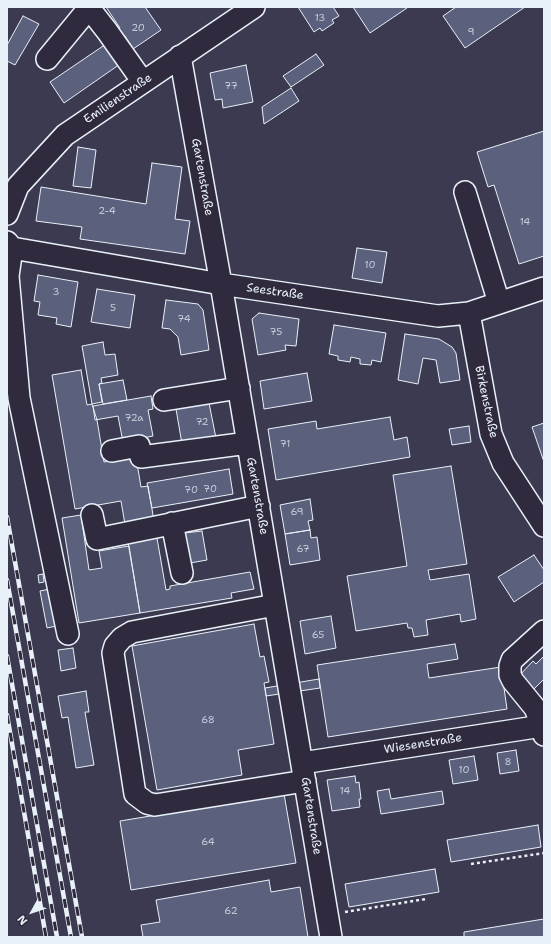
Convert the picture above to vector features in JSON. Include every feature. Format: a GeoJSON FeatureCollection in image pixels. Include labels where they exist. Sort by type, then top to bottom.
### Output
{"type":"FeatureCollection","features":[{"type":"Feature","properties":{"kind":"street","name":"Emilienstraße"},"geometry":{"type":"LineString","coordinates":[[7,214],[18,186],[65,135],[254,7]]}},
{"type":"Feature","properties":{"kind":"street"},"geometry":{"type":"LineString","coordinates":[[47,59],[88,8],[107,31],[143,82]]}},
{"type":"Feature","properties":{"kind":"street","name":"Gartenstraße"},"geometry":{"type":"LineString","coordinates":[[180,56],[239,388],[331,937]]}},
{"type":"Feature","properties":{"kind":"street"},"geometry":{"type":"LineString","coordinates":[[465,192],[499,303]]}},
{"type":"Feature","properties":{"kind":"street"},"geometry":{"type":"LineString","coordinates":[[9,245],[8,276],[19,398],[68,634]]}},
{"type":"Feature","properties":{"kind":"street","name":"Seestraße"},"geometry":{"type":"LineString","coordinates":[[9,245],[221,284],[438,316],[469,313],[544,288]]}},
{"type":"Feature","properties":{"kind":"street","name":"Birkenstraße"},"geometry":{"type":"LineString","coordinates":[[469,313],[491,434],[503,463],[544,526]]}},
{"type":"Feature","properties":{"kind":"street"},"geometry":{"type":"LineString","coordinates":[[164,400],[239,388]]}},
{"type":"Feature","properties":{"kind":"street"},"geometry":{"type":"LineString","coordinates":[[112,451],[139,446],[141,457],[248,443]]}},
{"type":"Feature","properties":{"kind":"street"},"geometry":{"type":"LineString","coordinates":[[92,515],[96,539],[259,506]]}},
{"type":"Feature","properties":{"kind":"street"},"geometry":{"type":"LineString","coordinates":[[172,523],[182,573]]}},
{"type":"Feature","properties":{"kind":"street","name":"Wiesenstraße"},"geometry":{"type":"LineString","coordinates":[[275,605],[132,632],[122,638],[115,646],[113,653],[135,794],[147,804],[155,805],[303,772],[543,728]]}},
{"type":"Feature","properties":{"kind":"street"},"geometry":{"type":"LineString","coordinates":[[543,728],[535,708],[513,681],[510,675],[510,666],[512,660],[544,631]]}},
{"type":"Feature","properties":{"kind":"path"},"geometry":{"type":"LineString","coordinates":[[471,864],[544,853]]}},
{"type":"Feature","properties":{"kind":"path"},"geometry":{"type":"LineString","coordinates":[[327,915],[426,900]]}},
{"type":"Feature","properties":{"kind":"building"},"geometry":{"type":"Polygon","coordinates":[[[106,7],[145,7],[161,30],[133,49],[125,36],[123,37],[118,30],[120,28],[106,7]]]}},
{"type":"Feature","properties":{"kind":"building"},"geometry":{"type":"Polygon","coordinates":[[[298,7],[333,7],[339,16],[332,20],[334,23],[322,31],[320,28],[314,32],[298,7]]]}},
{"type":"Feature","properties":{"kind":"building"},"geometry":{"type":"Polygon","coordinates":[[[353,7],[406,7],[407,8],[370,33],[353,7]]]}},
{"type":"Feature","properties":{"kind":"building"},"geometry":{"type":"Polygon","coordinates":[[[456,7],[525,7],[465,48],[443,16],[456,7]]]}},
{"type":"Feature","properties":{"kind":"building"},"geometry":{"type":"Polygon","coordinates":[[[23,16],[39,24],[15,65],[7,61],[7,45],[23,16]]]}},
{"type":"Feature","properties":{"kind":"building"},"geometry":{"type":"Polygon","coordinates":[[[109,42],[123,62],[64,103],[50,82],[109,42]]]}},
{"type":"Feature","properties":{"kind":"building"},"geometry":{"type":"Polygon","coordinates":[[[316,54],[324,65],[291,87],[283,76],[316,54]]]}},
{"type":"Feature","properties":{"kind":"building"},"geometry":{"type":"Polygon","coordinates":[[[246,65],[253,102],[223,108],[222,99],[215,100],[210,73],[246,65]]]}},
{"type":"Feature","properties":{"kind":"building"},"geometry":{"type":"Polygon","coordinates":[[[291,88],[299,101],[264,124],[262,107],[291,88]]]}},
{"type":"Feature","properties":{"kind":"building"},"geometry":{"type":"Polygon","coordinates":[[[544,131],[544,256],[519,264],[494,185],[488,187],[477,152],[544,131]]]}},
{"type":"Feature","properties":{"kind":"building"},"geometry":{"type":"Polygon","coordinates":[[[78,147],[96,150],[91,188],[73,186],[78,147]]]}},
{"type":"Feature","properties":{"kind":"building"},"geometry":{"type":"Polygon","coordinates":[[[152,163],[182,167],[175,219],[190,221],[185,254],[80,239],[82,227],[36,221],[41,187],[146,204],[152,163]]]}},
{"type":"Feature","properties":{"kind":"building"},"geometry":{"type":"Polygon","coordinates":[[[357,248],[387,252],[382,283],[352,278],[357,248]]]}},
{"type":"Feature","properties":{"kind":"building"},"geometry":{"type":"Polygon","coordinates":[[[38,275],[78,282],[71,327],[56,324],[57,318],[38,315],[40,302],[34,301],[38,275]]]}},
{"type":"Feature","properties":{"kind":"building"},"geometry":{"type":"Polygon","coordinates":[[[97,289],[135,295],[130,328],[91,322],[97,289]]]}},
{"type":"Feature","properties":{"kind":"building"},"geometry":{"type":"Polygon","coordinates":[[[166,300],[198,304],[203,310],[209,350],[181,355],[178,337],[170,329],[162,328],[166,300]]]}},
{"type":"Feature","properties":{"kind":"building"},"geometry":{"type":"Polygon","coordinates":[[[259,313],[299,319],[296,346],[285,345],[286,350],[258,355],[252,319],[259,313]]]}},
{"type":"Feature","properties":{"kind":"building"},"geometry":{"type":"Polygon","coordinates":[[[334,325],[386,333],[381,362],[372,360],[371,365],[360,364],[360,359],[351,357],[350,362],[338,360],[338,356],[329,354],[334,325]]]}},
{"type":"Feature","properties":{"kind":"building"},"geometry":{"type":"Polygon","coordinates":[[[405,334],[439,339],[452,347],[456,353],[460,380],[440,383],[436,360],[423,358],[418,384],[398,380],[405,334]]]}},
{"type":"Feature","properties":{"kind":"building"},"geometry":{"type":"Polygon","coordinates":[[[103,342],[105,355],[115,354],[118,375],[101,378],[102,383],[99,384],[102,402],[92,404],[82,346],[103,342]]]}},
{"type":"Feature","properties":{"kind":"building"},"geometry":{"type":"Polygon","coordinates":[[[81,370],[87,405],[92,404],[97,420],[104,462],[136,457],[141,487],[148,486],[166,590],[170,589],[170,586],[250,572],[254,589],[231,593],[232,598],[140,613],[121,501],[75,509],[52,375],[81,370]]]}},
{"type":"Feature","properties":{"kind":"building"},"geometry":{"type":"Polygon","coordinates":[[[307,373],[312,401],[264,409],[260,381],[307,373]]]}},
{"type":"Feature","properties":{"kind":"building"},"geometry":{"type":"Polygon","coordinates":[[[123,380],[127,400],[103,404],[99,384],[123,380]]]}},
{"type":"Feature","properties":{"kind":"building"},"geometry":{"type":"Polygon","coordinates":[[[151,396],[153,409],[148,410],[153,436],[123,442],[118,416],[95,420],[93,406],[151,396]]]}},
{"type":"Feature","properties":{"kind":"building"},"geometry":{"type":"Polygon","coordinates":[[[209,403],[216,438],[182,444],[176,409],[209,403]]]}},
{"type":"Feature","properties":{"kind":"building"},"geometry":{"type":"Polygon","coordinates":[[[390,417],[394,440],[407,437],[410,457],[276,480],[268,429],[316,421],[317,429],[390,417]]]}},
{"type":"Feature","properties":{"kind":"building"},"geometry":{"type":"Polygon","coordinates":[[[544,423],[544,462],[532,427],[544,423]]]}},
{"type":"Feature","properties":{"kind":"building"},"geometry":{"type":"Polygon","coordinates":[[[469,426],[471,442],[452,445],[449,429],[469,426]]]}},
{"type":"Feature","properties":{"kind":"building"},"geometry":{"type":"Polygon","coordinates":[[[451,466],[467,564],[428,570],[430,580],[469,574],[476,619],[461,622],[460,614],[426,620],[428,635],[414,637],[412,628],[408,628],[407,623],[356,631],[347,576],[407,566],[393,475],[451,466]]]}},
{"type":"Feature","properties":{"kind":"building"},"geometry":{"type":"Polygon","coordinates":[[[229,469],[233,494],[152,508],[147,483],[229,469]]]}},
{"type":"Feature","properties":{"kind":"building"},"geometry":{"type":"Polygon","coordinates":[[[310,499],[313,520],[308,521],[310,530],[285,534],[280,505],[310,499]]]}},
{"type":"Feature","properties":{"kind":"building"},"geometry":{"type":"Polygon","coordinates":[[[81,515],[89,570],[102,568],[99,551],[129,546],[140,613],[79,623],[62,518],[81,515]]]}},
{"type":"Feature","properties":{"kind":"building"},"geometry":{"type":"Polygon","coordinates":[[[310,530],[311,538],[317,537],[320,560],[290,565],[285,534],[310,530]]]}},
{"type":"Feature","properties":{"kind":"building"},"geometry":{"type":"Polygon","coordinates":[[[202,531],[207,560],[190,563],[185,533],[202,531]]]}},
{"type":"Feature","properties":{"kind":"building"},"geometry":{"type":"Polygon","coordinates":[[[534,555],[544,570],[544,582],[514,602],[498,577],[534,555]]]}},
{"type":"Feature","properties":{"kind":"building"},"geometry":{"type":"Polygon","coordinates":[[[43,574],[44,582],[39,583],[38,575],[43,574]]]}},
{"type":"Feature","properties":{"kind":"building"},"geometry":{"type":"Polygon","coordinates":[[[55,588],[61,625],[47,628],[40,591],[55,588]]]}},
{"type":"Feature","properties":{"kind":"building"},"geometry":{"type":"Polygon","coordinates":[[[331,616],[336,648],[305,654],[300,621],[331,616]]]}},
{"type":"Feature","properties":{"kind":"building"},"geometry":{"type":"Polygon","coordinates":[[[254,624],[260,657],[264,656],[269,682],[264,683],[274,744],[238,750],[242,775],[157,790],[132,646],[254,624]]]}},
{"type":"Feature","properties":{"kind":"building"},"geometry":{"type":"Polygon","coordinates":[[[455,644],[458,659],[427,664],[429,678],[501,667],[507,709],[328,737],[317,665],[455,644]]]}},
{"type":"Feature","properties":{"kind":"building"},"geometry":{"type":"Polygon","coordinates":[[[73,648],[76,668],[61,671],[58,650],[73,648]]]}},
{"type":"Feature","properties":{"kind":"building"},"geometry":{"type":"Polygon","coordinates":[[[544,656],[544,679],[531,692],[517,678],[533,661],[536,664],[544,656]]]}},
{"type":"Feature","properties":{"kind":"building"},"geometry":{"type":"Polygon","coordinates":[[[319,679],[320,688],[266,696],[265,688],[319,679]]]}},
{"type":"Feature","properties":{"kind":"building"},"geometry":{"type":"Polygon","coordinates":[[[86,691],[89,712],[85,712],[94,765],[76,768],[68,717],[62,718],[58,696],[86,691]]]}},
{"type":"Feature","properties":{"kind":"building"},"geometry":{"type":"Polygon","coordinates":[[[516,750],[519,771],[500,774],[497,753],[516,750]]]}},
{"type":"Feature","properties":{"kind":"building"},"geometry":{"type":"Polygon","coordinates":[[[474,756],[478,780],[453,784],[449,760],[474,756]]]}},
{"type":"Feature","properties":{"kind":"building"},"geometry":{"type":"Polygon","coordinates":[[[355,776],[356,783],[359,782],[361,799],[359,799],[360,807],[332,811],[327,780],[355,776]]]}},
{"type":"Feature","properties":{"kind":"building"},"geometry":{"type":"Polygon","coordinates":[[[389,789],[391,799],[442,791],[444,804],[381,814],[377,791],[389,789]]]}},
{"type":"Feature","properties":{"kind":"building"},"geometry":{"type":"Polygon","coordinates":[[[284,794],[296,863],[131,890],[120,821],[284,794]]]}},
{"type":"Feature","properties":{"kind":"building"},"geometry":{"type":"Polygon","coordinates":[[[538,825],[541,847],[451,862],[447,840],[538,825]]]}},
{"type":"Feature","properties":{"kind":"building"},"geometry":{"type":"Polygon","coordinates":[[[435,869],[439,892],[349,907],[345,884],[435,869]]]}},
{"type":"Feature","properties":{"kind":"building"},"geometry":{"type":"Polygon","coordinates":[[[269,880],[271,892],[300,887],[308,937],[143,937],[141,925],[160,922],[156,900],[269,880]]]}},
{"type":"Feature","properties":{"kind":"building"},"geometry":{"type":"Polygon","coordinates":[[[544,919],[544,937],[464,937],[464,932],[544,919]]]}},
{"type":"Feature","properties":{"kind":"railway"},"geometry":{"type":"LineString","coordinates":[[7,517],[82,937]]}},
{"type":"Feature","properties":{"kind":"railway"},"geometry":{"type":"LineString","coordinates":[[7,580],[71,937]]}},
{"type":"Feature","properties":{"kind":"railway"},"geometry":{"type":"LineString","coordinates":[[7,656],[57,937]]}},
{"type":"Feature","properties":{"kind":"railway"},"geometry":{"type":"LineString","coordinates":[[7,715],[46,937]]}}]}
